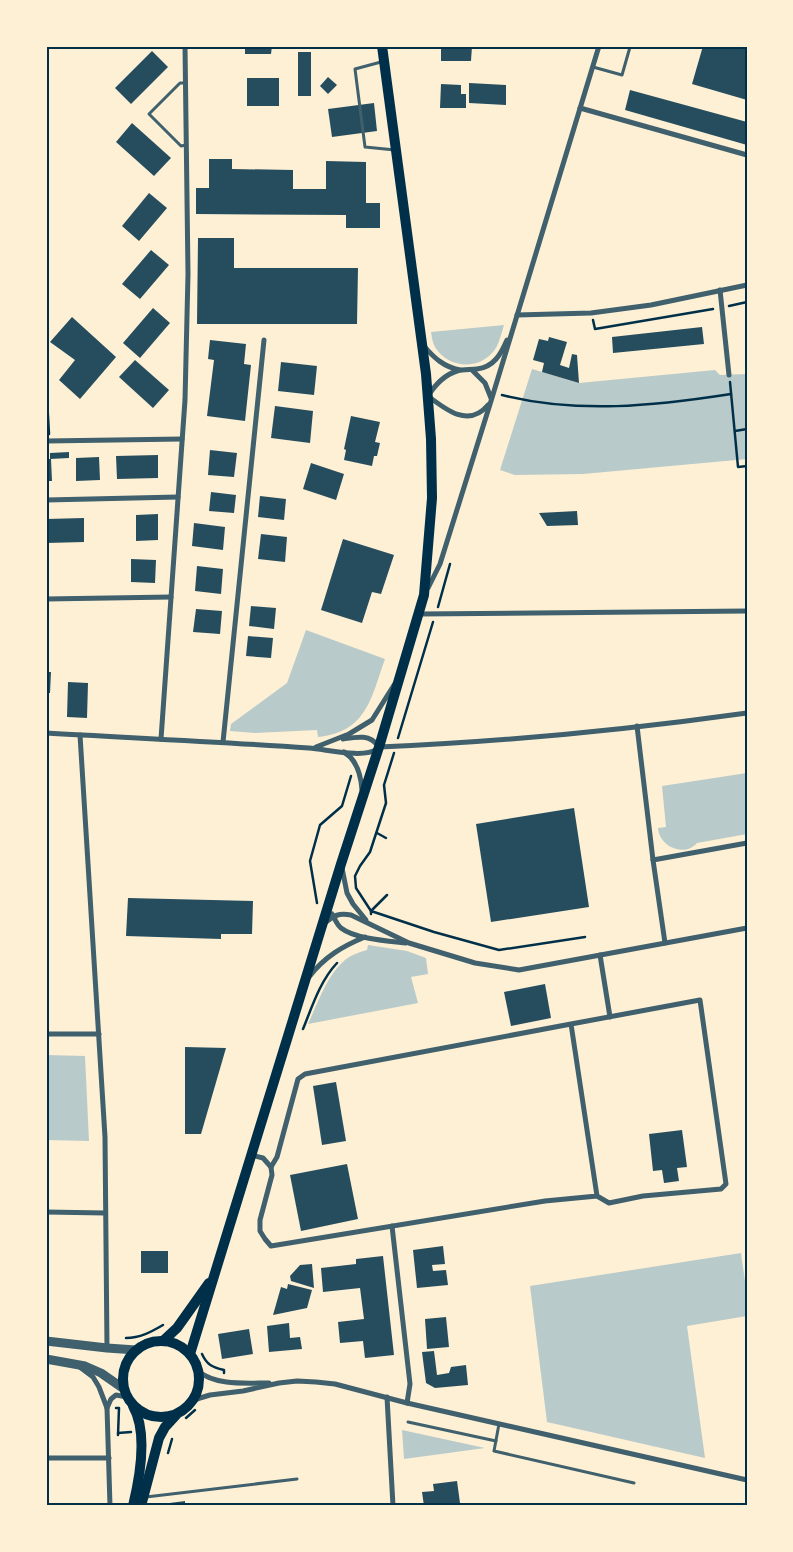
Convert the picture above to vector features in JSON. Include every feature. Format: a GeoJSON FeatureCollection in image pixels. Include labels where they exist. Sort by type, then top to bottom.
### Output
{"type":"FeatureCollection","features":[{"type":"Feature","properties":{"kind":"main road"},"geometry":{"type":"LineString","coordinates":[[190,1354],[329,902],[379,747],[424,595],[432,498],[428,396],[382,46]]}},
{"type":"Feature","properties":{"kind":"main road"},"geometry":{"type":"LineString","coordinates":[[163,1340],[177,1328],[212,1278]]}},
{"type":"Feature","properties":{"kind":"main road"},"geometry":{"type":"LineString","coordinates":[[163,1340],[173,1342],[190,1354],[198,1371],[199,1382],[195,1404],[185,1409],[180,1417],[165,1427],[159,1438],[137,1503],[141,1449],[138,1419],[122,1378],[124,1368],[136,1350],[144,1344],[163,1340]]}},
{"type":"Feature","properties":{"kind":"main road"},"geometry":{"type":"LineString","coordinates":[[128,1397],[142,1412],[153,1416],[180,1417]]}},
{"type":"Feature","properties":{"kind":"street"},"geometry":{"type":"LineString","coordinates":[[160,739],[182,439],[187,341],[185,46]]}},
{"type":"Feature","properties":{"kind":"street"},"geometry":{"type":"LineString","coordinates":[[424,595],[440,564],[492,401],[599,46]]}},
{"type":"Feature","properties":{"kind":"street"},"geometry":{"type":"LineString","coordinates":[[580,108],[747,155]]}},
{"type":"Feature","properties":{"kind":"street"},"geometry":{"type":"LineString","coordinates":[[517,316],[591,313],[651,305],[747,285]]}},
{"type":"Feature","properties":{"kind":"street"},"geometry":{"type":"LineString","coordinates":[[720,290],[729,375]]}},
{"type":"Feature","properties":{"kind":"street"},"geometry":{"type":"LineString","coordinates":[[492,401],[484,410],[468,416],[449,412],[428,396],[436,384],[457,371],[479,369],[493,363],[502,350],[517,316]]}},
{"type":"Feature","properties":{"kind":"street"},"geometry":{"type":"LineString","coordinates":[[222,742],[264,340]]}},
{"type":"Feature","properties":{"kind":"street"},"geometry":{"type":"LineString","coordinates":[[422,343],[437,360],[453,368],[463,370]]}},
{"type":"Feature","properties":{"kind":"street"},"geometry":{"type":"LineString","coordinates":[[472,370],[485,383],[492,401]]}},
{"type":"Feature","properties":{"kind":"street"},"geometry":{"type":"LineString","coordinates":[[48,441],[182,439]]}},
{"type":"Feature","properties":{"kind":"street"},"geometry":{"type":"LineString","coordinates":[[46,500],[178,497]]}},
{"type":"Feature","properties":{"kind":"street"},"geometry":{"type":"LineString","coordinates":[[46,598],[171,596]]}},
{"type":"Feature","properties":{"kind":"street"},"geometry":{"type":"LineString","coordinates":[[418,614],[747,610]]}},
{"type":"Feature","properties":{"kind":"street"},"geometry":{"type":"LineString","coordinates":[[313,748],[350,734],[372,720],[400,676]]}},
{"type":"Feature","properties":{"kind":"street"},"geometry":{"type":"LineString","coordinates":[[46,733],[222,742],[367,753],[375,751],[379,747],[637,726],[747,713]]}},
{"type":"Feature","properties":{"kind":"street"},"geometry":{"type":"LineString","coordinates":[[637,726],[664,943]]}},
{"type":"Feature","properties":{"kind":"street"},"geometry":{"type":"LineString","coordinates":[[80,735],[105,1137],[107,1348]]}},
{"type":"Feature","properties":{"kind":"street"},"geometry":{"type":"LineString","coordinates":[[335,740],[355,737],[368,738],[372,739],[379,747]]}},
{"type":"Feature","properties":{"kind":"street"},"geometry":{"type":"LineString","coordinates":[[344,752],[349,755],[358,769],[362,784],[362,797]]}},
{"type":"Feature","properties":{"kind":"street"},"geometry":{"type":"LineString","coordinates":[[653,860],[747,843]]}},
{"type":"Feature","properties":{"kind":"street"},"geometry":{"type":"LineString","coordinates":[[341,864],[347,893],[368,923]]}},
{"type":"Feature","properties":{"kind":"street"},"geometry":{"type":"LineString","coordinates":[[329,902],[339,926],[347,932],[365,937],[409,943],[475,963],[519,970],[747,928]]}},
{"type":"Feature","properties":{"kind":"street"},"geometry":{"type":"LineString","coordinates":[[322,926],[333,915],[340,913],[351,915],[409,943]]}},
{"type":"Feature","properties":{"kind":"street"},"geometry":{"type":"LineString","coordinates":[[303,986],[318,965],[335,952],[365,937]]}},
{"type":"Feature","properties":{"kind":"street"},"geometry":{"type":"LineString","coordinates":[[600,955],[610,1017]]}},
{"type":"Feature","properties":{"kind":"street"},"geometry":{"type":"LineString","coordinates":[[251,1154],[263,1158],[271,1167],[272,1175],[260,1220],[260,1231],[271,1246],[545,1201],[597,1196],[609,1203],[643,1196],[721,1189],[726,1184],[700,1000],[305,1074],[298,1079],[277,1157],[271,1167]]}},
{"type":"Feature","properties":{"kind":"street"},"geometry":{"type":"LineString","coordinates":[[571,1024],[597,1196]]}},
{"type":"Feature","properties":{"kind":"street"},"geometry":{"type":"LineString","coordinates":[[46,1034],[99,1034]]}},
{"type":"Feature","properties":{"kind":"street"},"geometry":{"type":"LineString","coordinates":[[46,1212],[105,1213]]}},
{"type":"Feature","properties":{"kind":"street"},"geometry":{"type":"LineString","coordinates":[[392,1226],[410,1384],[407,1402]]}},
{"type":"Feature","properties":{"kind":"street"},"geometry":{"type":"LineString","coordinates":[[46,1341],[136,1350]]}},
{"type":"Feature","properties":{"kind":"street"},"geometry":{"type":"LineString","coordinates":[[46,1359],[85,1366],[101,1373],[128,1397]]}},
{"type":"Feature","properties":{"kind":"street"},"geometry":{"type":"LineString","coordinates":[[73,1364],[83,1368],[93,1377],[107,1408],[110,1506]]}},
{"type":"Feature","properties":{"kind":"street"},"geometry":{"type":"LineString","coordinates":[[198,1371],[204,1376],[225,1381],[279,1383]]}},
{"type":"Feature","properties":{"kind":"street"},"geometry":{"type":"LineString","coordinates":[[195,1404],[200,1398],[210,1395],[243,1391],[279,1383],[297,1381],[335,1384],[500,1424],[747,1480]]}},
{"type":"Feature","properties":{"kind":"street"},"geometry":{"type":"LineString","coordinates":[[107,1408],[111,1399],[116,1395],[128,1397]]}},
{"type":"Feature","properties":{"kind":"street"},"geometry":{"type":"LineString","coordinates":[[387,1397],[393,1506]]}},
{"type":"Feature","properties":{"kind":"street"},"geometry":{"type":"LineString","coordinates":[[46,1458],[109,1458]]}},
{"type":"Feature","properties":{"kind":"lane"},"geometry":{"type":"LineString","coordinates":[[592,66],[622,75],[630,47]]}},
{"type":"Feature","properties":{"kind":"lane"},"geometry":{"type":"LineString","coordinates":[[384,61],[355,69],[365,147],[396,151]]}},
{"type":"Feature","properties":{"kind":"lane"},"geometry":{"type":"LineString","coordinates":[[186,83],[180,82],[149,114],[181,146],[186,145]]}},
{"type":"Feature","properties":{"kind":"lane"},"geometry":{"type":"LineString","coordinates":[[408,1422],[496,1441]]}},
{"type":"Feature","properties":{"kind":"lane"},"geometry":{"type":"LineString","coordinates":[[500,1424],[494,1451],[634,1483]]}},
{"type":"Feature","properties":{"kind":"lane"},"geometry":{"type":"LineString","coordinates":[[137,1503],[297,1479]]}},
{"type":"Feature","properties":{"kind":"path"},"geometry":{"type":"LineString","coordinates":[[591,313],[595,329],[722,308],[747,302]]}},
{"type":"Feature","properties":{"kind":"path"},"geometry":{"type":"LineString","coordinates":[[729,375],[738,467],[747,466]]}},
{"type":"Feature","properties":{"kind":"path"},"geometry":{"type":"LineString","coordinates":[[502,395],[542,403],[604,407],[666,404],[731,394]]}},
{"type":"Feature","properties":{"kind":"path"},"geometry":{"type":"LineString","coordinates":[[47,399],[48,441]]}},
{"type":"Feature","properties":{"kind":"path"},"geometry":{"type":"LineString","coordinates":[[735,431],[747,429]]}},
{"type":"Feature","properties":{"kind":"path"},"geometry":{"type":"LineString","coordinates":[[372,766],[390,765],[384,786],[386,803],[377,833],[370,852],[355,876],[356,888],[371,911],[434,932],[499,950],[585,937]]}},
{"type":"Feature","properties":{"kind":"path"},"geometry":{"type":"LineString","coordinates":[[317,906],[310,862],[320,825],[342,806],[353,771],[358,769]]}},
{"type":"Feature","properties":{"kind":"path"},"geometry":{"type":"LineString","coordinates":[[377,833],[386,838]]}},
{"type":"Feature","properties":{"kind":"path"},"geometry":{"type":"LineString","coordinates":[[368,923],[371,911],[388,895]]}},
{"type":"Feature","properties":{"kind":"path"},"geometry":{"type":"LineString","coordinates":[[299,1037],[323,983],[337,962]]}},
{"type":"Feature","properties":{"kind":"path"},"geometry":{"type":"LineString","coordinates":[[107,1337],[134,1338],[152,1332],[165,1324]]}},
{"type":"Feature","properties":{"kind":"path"},"geometry":{"type":"LineString","coordinates":[[201,1351],[205,1361],[214,1368],[224,1370],[225,1381]]}},
{"type":"Feature","properties":{"kind":"path"},"geometry":{"type":"LineString","coordinates":[[180,1417],[195,1404]]}},
{"type":"Feature","properties":{"kind":"path"},"geometry":{"type":"LineString","coordinates":[[166,1458],[176,1433]]}},
{"type":"Feature","properties":{"kind":"shaded area"},"geometry":{"type":"Polygon","coordinates":[[[504,325],[498,343],[492,353],[485,359],[470,364],[454,362],[440,354],[434,345],[431,332],[504,325]]]}},
{"type":"Feature","properties":{"kind":"shaded area"},"geometry":{"type":"Polygon","coordinates":[[[532,369],[579,383],[715,370],[720,375],[747,374],[747,459],[583,474],[515,475],[500,470],[532,369]]]}},
{"type":"Feature","properties":{"kind":"shaded area"},"geometry":{"type":"Polygon","coordinates":[[[306,630],[385,659],[371,700],[365,711],[347,728],[334,734],[318,737],[317,730],[255,733],[230,731],[231,724],[287,683],[306,630]]]}},
{"type":"Feature","properties":{"kind":"shaded area"},"geometry":{"type":"Polygon","coordinates":[[[747,773],[747,834],[697,843],[686,850],[679,850],[667,845],[659,834],[658,828],[666,827],[662,786],[747,773]]]}},
{"type":"Feature","properties":{"kind":"shaded area"},"geometry":{"type":"Polygon","coordinates":[[[368,945],[407,951],[426,958],[428,974],[411,977],[418,1003],[308,1024],[333,973],[347,958],[367,950],[368,945]]]}},
{"type":"Feature","properties":{"kind":"shaded area"},"geometry":{"type":"Polygon","coordinates":[[[46,1055],[85,1056],[89,1141],[46,1140],[46,1055]]]}},
{"type":"Feature","properties":{"kind":"shaded area"},"geometry":{"type":"Polygon","coordinates":[[[741,1253],[747,1295],[747,1316],[687,1326],[705,1458],[547,1422],[530,1286],[741,1253]]]}},
{"type":"Feature","properties":{"kind":"shaded area"},"geometry":{"type":"Polygon","coordinates":[[[402,1430],[485,1448],[404,1459],[402,1430]]]}},
{"type":"Feature","properties":{"kind":"building"},"geometry":{"type":"Polygon","coordinates":[[[245,46],[272,46],[271,54],[245,54],[245,46]]]}},
{"type":"Feature","properties":{"kind":"building"},"geometry":{"type":"Polygon","coordinates":[[[441,46],[472,46],[471,61],[441,61],[441,46]]]}},
{"type":"Feature","properties":{"kind":"building"},"geometry":{"type":"Polygon","coordinates":[[[703,46],[747,46],[747,100],[692,84],[703,46]]]}},
{"type":"Feature","properties":{"kind":"building"},"geometry":{"type":"Polygon","coordinates":[[[152,51],[168,67],[131,104],[115,88],[152,51]]]}},
{"type":"Feature","properties":{"kind":"building"},"geometry":{"type":"Polygon","coordinates":[[[298,52],[311,52],[311,96],[298,96],[298,52]]]}},
{"type":"Feature","properties":{"kind":"building"},"geometry":{"type":"Polygon","coordinates":[[[328,77],[337,85],[328,94],[320,86],[328,77]]]}},
{"type":"Feature","properties":{"kind":"building"},"geometry":{"type":"Polygon","coordinates":[[[247,78],[279,78],[279,106],[247,106],[247,78]]]}},
{"type":"Feature","properties":{"kind":"building"},"geometry":{"type":"Polygon","coordinates":[[[469,83],[506,85],[506,105],[469,103],[469,83]]]}},
{"type":"Feature","properties":{"kind":"building"},"geometry":{"type":"Polygon","coordinates":[[[441,84],[461,85],[461,94],[466,94],[466,108],[440,108],[441,84]]]}},
{"type":"Feature","properties":{"kind":"building"},"geometry":{"type":"Polygon","coordinates":[[[630,90],[747,122],[747,145],[625,110],[630,90]]]}},
{"type":"Feature","properties":{"kind":"building"},"geometry":{"type":"Polygon","coordinates":[[[374,103],[377,131],[332,137],[328,109],[374,103]]]}},
{"type":"Feature","properties":{"kind":"building"},"geometry":{"type":"Polygon","coordinates":[[[132,123],[171,158],[154,176],[116,142],[132,123]]]}},
{"type":"Feature","properties":{"kind":"building"},"geometry":{"type":"Polygon","coordinates":[[[209,159],[232,159],[232,169],[293,170],[293,189],[326,189],[326,161],[366,162],[366,203],[380,203],[380,228],[346,228],[346,215],[196,214],[196,188],[209,188],[209,159]]]}},
{"type":"Feature","properties":{"kind":"building"},"geometry":{"type":"Polygon","coordinates":[[[149,193],[167,208],[139,241],[122,226],[149,193]]]}},
{"type":"Feature","properties":{"kind":"building"},"geometry":{"type":"Polygon","coordinates":[[[198,238],[234,238],[234,268],[358,268],[357,324],[197,324],[198,238]]]}},
{"type":"Feature","properties":{"kind":"building"},"geometry":{"type":"Polygon","coordinates":[[[151,250],[169,265],[140,299],[122,284],[151,250]]]}},
{"type":"Feature","properties":{"kind":"building"},"geometry":{"type":"Polygon","coordinates":[[[153,308],[170,323],[140,358],[123,343],[153,308]]]}},
{"type":"Feature","properties":{"kind":"building"},"geometry":{"type":"Polygon","coordinates":[[[72,317],[116,357],[80,399],[59,380],[75,360],[50,342],[72,317]]]}},
{"type":"Feature","properties":{"kind":"building"},"geometry":{"type":"Polygon","coordinates":[[[702,327],[704,344],[613,353],[612,337],[702,327]]]}},
{"type":"Feature","properties":{"kind":"building"},"geometry":{"type":"Polygon","coordinates":[[[549,337],[567,342],[560,365],[569,368],[572,354],[577,355],[579,383],[542,372],[544,363],[533,360],[539,339],[548,341],[549,337]]]}},
{"type":"Feature","properties":{"kind":"building"},"geometry":{"type":"Polygon","coordinates":[[[210,340],[246,344],[244,364],[251,365],[245,421],[207,416],[214,360],[208,359],[210,340]]]}},
{"type":"Feature","properties":{"kind":"building"},"geometry":{"type":"Polygon","coordinates":[[[135,360],[169,390],[153,408],[119,377],[135,360]]]}},
{"type":"Feature","properties":{"kind":"building"},"geometry":{"type":"Polygon","coordinates":[[[281,362],[317,366],[314,395],[278,391],[281,362]]]}},
{"type":"Feature","properties":{"kind":"building"},"geometry":{"type":"Polygon","coordinates":[[[275,406],[313,411],[310,443],[271,438],[275,406]]]}},
{"type":"Feature","properties":{"kind":"building"},"geometry":{"type":"Polygon","coordinates":[[[351,416],[380,422],[375,442],[380,443],[372,466],[344,460],[346,450],[344,449],[351,416]]]}},
{"type":"Feature","properties":{"kind":"building"},"geometry":{"type":"Polygon","coordinates":[[[210,450],[237,453],[234,477],[208,475],[210,450]]]}},
{"type":"Feature","properties":{"kind":"building"},"geometry":{"type":"Polygon","coordinates":[[[69,452],[69,458],[50,459],[50,453],[69,452]]]}},
{"type":"Feature","properties":{"kind":"building"},"geometry":{"type":"Polygon","coordinates":[[[158,455],[158,478],[117,479],[116,456],[158,455]]]}},
{"type":"Feature","properties":{"kind":"building"},"geometry":{"type":"Polygon","coordinates":[[[99,457],[100,480],[76,481],[76,458],[99,457]]]}},
{"type":"Feature","properties":{"kind":"building"},"geometry":{"type":"Polygon","coordinates":[[[46,459],[51,459],[52,481],[46,481],[46,459]]]}},
{"type":"Feature","properties":{"kind":"building"},"geometry":{"type":"Polygon","coordinates":[[[311,463],[344,474],[336,500],[303,489],[311,463]]]}},
{"type":"Feature","properties":{"kind":"building"},"geometry":{"type":"Polygon","coordinates":[[[211,492],[236,495],[234,513],[209,511],[211,492]]]}},
{"type":"Feature","properties":{"kind":"building"},"geometry":{"type":"Polygon","coordinates":[[[260,496],[286,499],[284,520],[258,517],[260,496]]]}},
{"type":"Feature","properties":{"kind":"building"},"geometry":{"type":"Polygon","coordinates":[[[577,511],[578,525],[547,526],[539,513],[577,511]]]}},
{"type":"Feature","properties":{"kind":"building"},"geometry":{"type":"Polygon","coordinates":[[[158,514],[158,540],[136,541],[136,515],[158,514]]]}},
{"type":"Feature","properties":{"kind":"building"},"geometry":{"type":"Polygon","coordinates":[[[84,518],[84,542],[46,543],[46,519],[84,518]]]}},
{"type":"Feature","properties":{"kind":"building"},"geometry":{"type":"Polygon","coordinates":[[[194,523],[225,527],[223,550],[192,546],[194,523]]]}},
{"type":"Feature","properties":{"kind":"building"},"geometry":{"type":"Polygon","coordinates":[[[261,534],[287,537],[285,562],[258,559],[261,534]]]}},
{"type":"Feature","properties":{"kind":"building"},"geometry":{"type":"Polygon","coordinates":[[[343,539],[394,555],[381,594],[372,592],[362,623],[321,610],[343,539]]]}},
{"type":"Feature","properties":{"kind":"building"},"geometry":{"type":"Polygon","coordinates":[[[131,559],[156,560],[155,583],[131,582],[131,559]]]}},
{"type":"Feature","properties":{"kind":"building"},"geometry":{"type":"Polygon","coordinates":[[[197,566],[223,569],[221,594],[195,591],[197,566]]]}},
{"type":"Feature","properties":{"kind":"building"},"geometry":{"type":"Polygon","coordinates":[[[251,606],[276,608],[274,629],[249,626],[251,606]]]}},
{"type":"Feature","properties":{"kind":"building"},"geometry":{"type":"Polygon","coordinates":[[[196,609],[222,611],[220,634],[193,632],[196,609]]]}},
{"type":"Feature","properties":{"kind":"building"},"geometry":{"type":"Polygon","coordinates":[[[248,636],[273,638],[271,658],[246,656],[248,636]]]}},
{"type":"Feature","properties":{"kind":"building"},"geometry":{"type":"Polygon","coordinates":[[[46,672],[51,672],[50,693],[46,693],[46,672]]]}},
{"type":"Feature","properties":{"kind":"building"},"geometry":{"type":"Polygon","coordinates":[[[68,682],[88,683],[87,718],[67,717],[68,682]]]}},
{"type":"Feature","properties":{"kind":"building"},"geometry":{"type":"Polygon","coordinates":[[[574,808],[589,907],[491,922],[476,824],[574,808]]]}},
{"type":"Feature","properties":{"kind":"building"},"geometry":{"type":"Polygon","coordinates":[[[128,898],[253,901],[252,934],[221,934],[221,939],[126,936],[128,898]]]}},
{"type":"Feature","properties":{"kind":"building"},"geometry":{"type":"Polygon","coordinates":[[[545,984],[551,1018],[511,1026],[504,992],[545,984]]]}},
{"type":"Feature","properties":{"kind":"building"},"geometry":{"type":"Polygon","coordinates":[[[185,1047],[226,1048],[201,1134],[185,1134],[185,1047]]]}},
{"type":"Feature","properties":{"kind":"building"},"geometry":{"type":"Polygon","coordinates":[[[336,1082],[346,1141],[322,1145],[313,1086],[336,1082]]]}},
{"type":"Feature","properties":{"kind":"building"},"geometry":{"type":"Polygon","coordinates":[[[682,1130],[687,1167],[677,1168],[679,1181],[664,1183],[662,1170],[653,1171],[649,1134],[682,1130]]]}},
{"type":"Feature","properties":{"kind":"building"},"geometry":{"type":"Polygon","coordinates":[[[347,1164],[358,1219],[301,1231],[290,1175],[347,1164]]]}},
{"type":"Feature","properties":{"kind":"building"},"geometry":{"type":"Polygon","coordinates":[[[443,1246],[445,1264],[432,1265],[433,1271],[446,1270],[448,1285],[417,1288],[413,1250],[443,1246]]]}},
{"type":"Feature","properties":{"kind":"building"},"geometry":{"type":"Polygon","coordinates":[[[141,1251],[168,1251],[168,1273],[141,1273],[141,1251]]]}},
{"type":"Feature","properties":{"kind":"building"},"geometry":{"type":"Polygon","coordinates":[[[383,1256],[394,1355],[365,1358],[363,1341],[340,1343],[338,1322],[364,1319],[360,1288],[323,1292],[321,1268],[356,1264],[356,1259],[383,1256]]]}},
{"type":"Feature","properties":{"kind":"building"},"geometry":{"type":"Polygon","coordinates":[[[312,1264],[314,1288],[291,1281],[290,1276],[300,1265],[312,1264]]]}},
{"type":"Feature","properties":{"kind":"building"},"geometry":{"type":"Polygon","coordinates":[[[288,1284],[312,1290],[307,1308],[273,1315],[281,1287],[287,1289],[288,1284]]]}},
{"type":"Feature","properties":{"kind":"building"},"geometry":{"type":"Polygon","coordinates":[[[446,1317],[449,1347],[427,1349],[425,1319],[446,1317]]]}},
{"type":"Feature","properties":{"kind":"building"},"geometry":{"type":"Polygon","coordinates":[[[289,1323],[290,1338],[300,1337],[302,1349],[269,1352],[267,1326],[289,1323]]]}},
{"type":"Feature","properties":{"kind":"building"},"geometry":{"type":"Polygon","coordinates":[[[249,1329],[253,1354],[222,1359],[218,1334],[249,1329]]]}},
{"type":"Feature","properties":{"kind":"building"},"geometry":{"type":"Polygon","coordinates":[[[434,1351],[437,1375],[449,1373],[451,1367],[466,1365],[468,1385],[435,1388],[426,1383],[422,1352],[434,1351]]]}},
{"type":"Feature","properties":{"kind":"building"},"geometry":{"type":"Polygon","coordinates":[[[457,1481],[460,1503],[445,1506],[424,1506],[422,1492],[434,1491],[433,1484],[457,1481]]]}},
{"type":"Feature","properties":{"kind":"building"},"geometry":{"type":"Polygon","coordinates":[[[185,1501],[185,1506],[161,1506],[162,1504],[185,1501]]]}}]}
